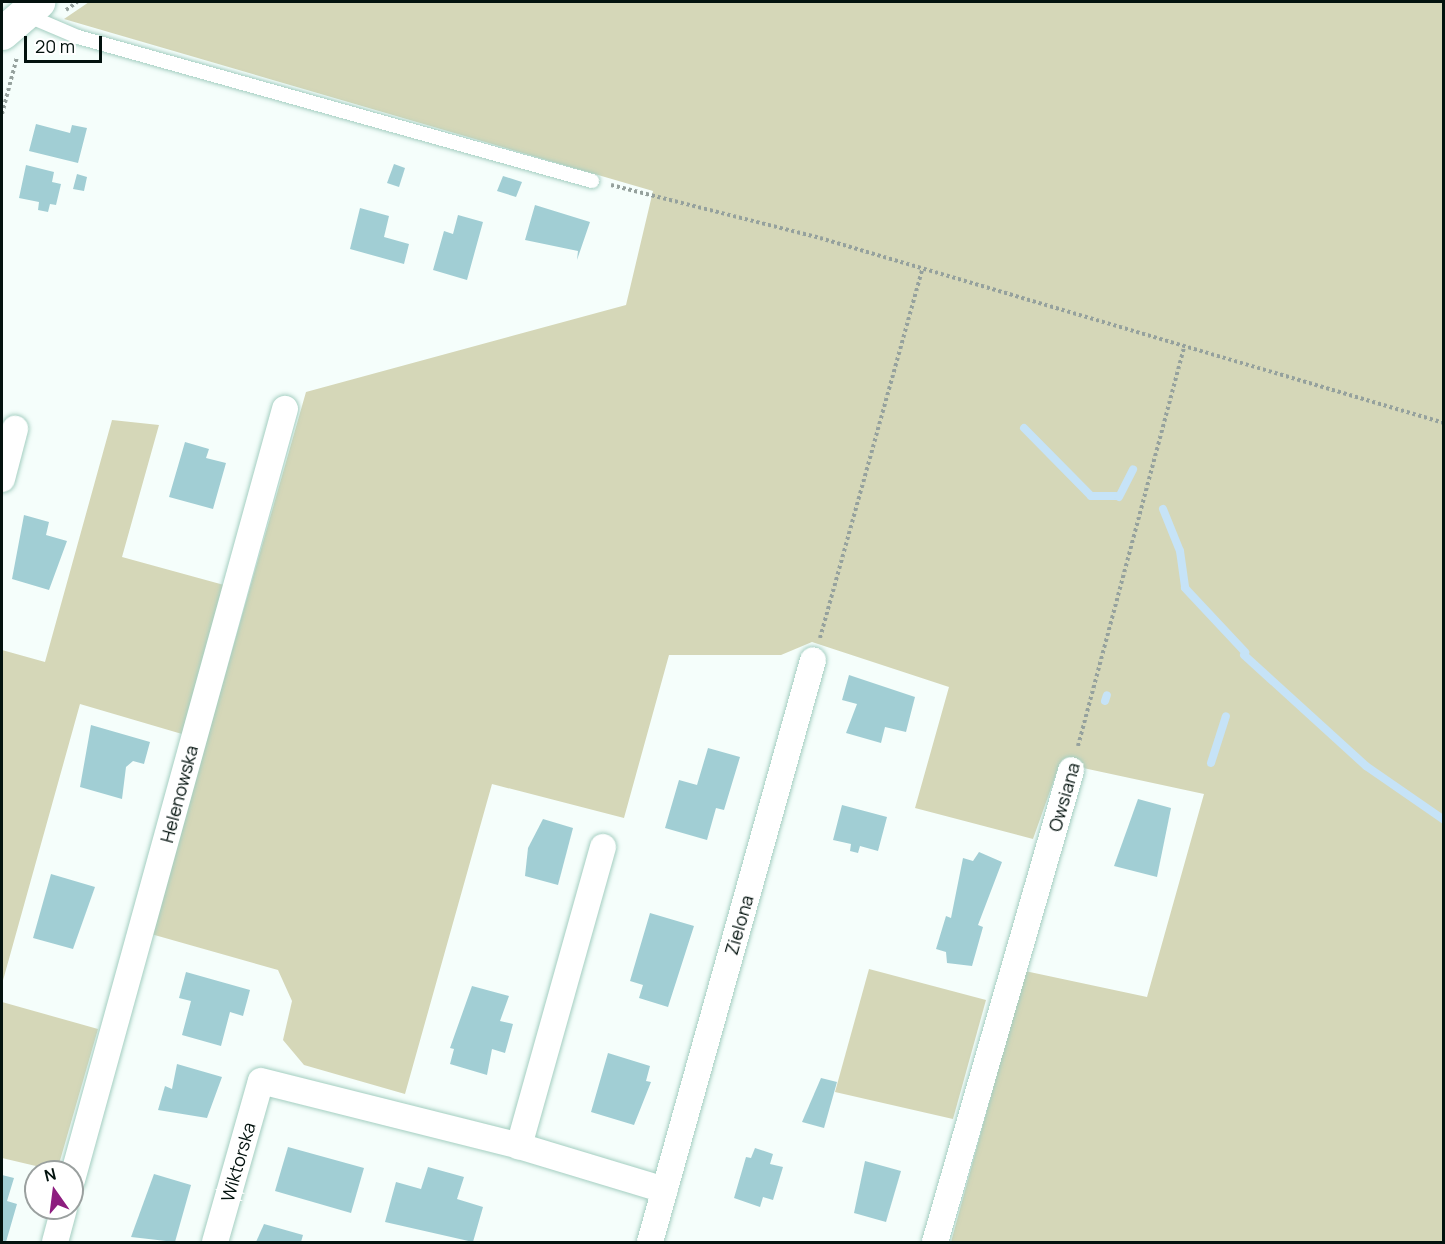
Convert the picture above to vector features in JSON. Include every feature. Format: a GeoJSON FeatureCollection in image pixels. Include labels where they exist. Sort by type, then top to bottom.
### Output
{"type":"FeatureCollection","features":[{"type":"Feature","properties":{"kind":"street","name":"Helenowska"},"geometry":{"type":"LineString","coordinates":[[78,1160],[285,409]]}},
{"type":"Feature","properties":{"kind":"street"},"geometry":{"type":"LineString","coordinates":[[2,479],[15,429]]}},
{"type":"Feature","properties":{"kind":"street","name":"Zielona"},"geometry":{"type":"LineString","coordinates":[[650,1242],[813,660]]}},
{"type":"Feature","properties":{"kind":"street","name":"Owsiana"},"geometry":{"type":"LineString","coordinates":[[935,1242],[1071,770]]}},
{"type":"Feature","properties":{"kind":"street"},"geometry":{"type":"LineString","coordinates":[[603,847],[519,1146],[665,1190]]}},
{"type":"Feature","properties":{"kind":"street","name":"Wiktorska"},"geometry":{"type":"LineString","coordinates":[[215,1242],[261,1081],[519,1146]]}},
{"type":"Feature","properties":{"kind":"street"},"geometry":{"type":"LineString","coordinates":[[55,1242],[61,1220]]}},
{"type":"Feature","properties":{"kind":"lane"},"geometry":{"type":"LineString","coordinates":[[21,16],[78,37],[592,181]]}},
{"type":"Feature","properties":{"kind":"path"},"geometry":{"type":"LineString","coordinates":[[2,114],[21,16]]}},
{"type":"Feature","properties":{"kind":"path"},"geometry":{"type":"LineString","coordinates":[[592,181],[922,269],[1184,349],[1443,423]]}},
{"type":"Feature","properties":{"kind":"path"},"geometry":{"type":"LineString","coordinates":[[813,660],[922,269]]}},
{"type":"Feature","properties":{"kind":"path","name":"Owsiana"},"geometry":{"type":"LineString","coordinates":[[1071,770],[1124,589],[1184,349]]}},
{"type":"Feature","properties":{"kind":"green space"},"geometry":{"type":"Polygon","coordinates":[[[89,2],[1443,2],[1443,1242],[951,1242],[1025,971],[1147,997],[1204,794],[1060,763],[1033,839],[915,808],[949,687],[812,642],[781,655],[669,655],[624,818],[492,784],[405,1094],[304,1065],[283,1040],[292,1001],[278,970],[151,934],[306,392],[626,305],[653,191],[64,19],[89,2]]]}},
{"type":"Feature","properties":{"kind":"green space"},"geometry":{"type":"Polygon","coordinates":[[[112,420],[159,425],[122,557],[224,585],[182,734],[80,704],[2,984],[2,650],[45,662],[112,420]]]}},
{"type":"Feature","properties":{"kind":"green space"},"geometry":{"type":"Polygon","coordinates":[[[869,969],[986,1000],[953,1119],[835,1092],[869,969]]]}},
{"type":"Feature","properties":{"kind":"green space"},"geometry":{"type":"Polygon","coordinates":[[[2,1002],[98,1029],[60,1160],[24,1160],[24,1163],[2,1158],[2,1002]]]}},
{"type":"Feature","properties":{"kind":"building"},"geometry":{"type":"Polygon","coordinates":[[[36,124],[70,133],[72,125],[87,128],[78,163],[29,151],[36,124]]]}},
{"type":"Feature","properties":{"kind":"building"},"geometry":{"type":"Polygon","coordinates":[[[394,164],[405,168],[399,187],[387,183],[394,164]]]}},
{"type":"Feature","properties":{"kind":"building"},"geometry":{"type":"Polygon","coordinates":[[[26,165],[54,172],[52,182],[61,184],[56,205],[50,204],[48,212],[38,210],[39,202],[19,198],[26,165]]]}},
{"type":"Feature","properties":{"kind":"building"},"geometry":{"type":"Polygon","coordinates":[[[77,174],[87,177],[84,191],[73,189],[77,174]]]}},
{"type":"Feature","properties":{"kind":"building"},"geometry":{"type":"Polygon","coordinates":[[[503,176],[522,182],[516,197],[497,191],[503,176]]]}},
{"type":"Feature","properties":{"kind":"building"},"geometry":{"type":"Polygon","coordinates":[[[535,205],[590,222],[577,260],[578,251],[525,240],[535,205]]]}},
{"type":"Feature","properties":{"kind":"building"},"geometry":{"type":"Polygon","coordinates":[[[360,208],[389,216],[384,237],[409,244],[404,264],[350,249],[360,208]]]}},
{"type":"Feature","properties":{"kind":"building"},"geometry":{"type":"Polygon","coordinates":[[[458,215],[483,222],[467,280],[433,270],[444,231],[453,234],[458,215]]]}},
{"type":"Feature","properties":{"kind":"building"},"geometry":{"type":"Polygon","coordinates":[[[185,442],[209,449],[206,458],[226,463],[213,509],[169,497],[185,442]]]}},
{"type":"Feature","properties":{"kind":"building"},"geometry":{"type":"Polygon","coordinates":[[[24,515],[49,522],[46,535],[67,541],[49,590],[12,579],[24,515]]]}},
{"type":"Feature","properties":{"kind":"building"},"geometry":{"type":"Polygon","coordinates":[[[849,675],[915,697],[906,732],[885,727],[881,743],[846,733],[857,704],[842,700],[849,675]]]}},
{"type":"Feature","properties":{"kind":"building"},"geometry":{"type":"Polygon","coordinates":[[[91,725],[150,742],[144,764],[133,761],[126,767],[122,799],[80,787],[91,725]]]}},
{"type":"Feature","properties":{"kind":"building"},"geometry":{"type":"Polygon","coordinates":[[[708,748],[740,757],[724,810],[716,808],[707,840],[665,828],[679,780],[697,785],[708,748]]]}},
{"type":"Feature","properties":{"kind":"building"},"geometry":{"type":"Polygon","coordinates":[[[1138,799],[1171,808],[1157,877],[1114,866],[1138,799]]]}},
{"type":"Feature","properties":{"kind":"building"},"geometry":{"type":"Polygon","coordinates":[[[842,805],[887,817],[878,851],[860,846],[858,853],[850,851],[851,844],[833,840],[842,805]]]}},
{"type":"Feature","properties":{"kind":"building"},"geometry":{"type":"Polygon","coordinates":[[[543,819],[573,828],[558,885],[525,876],[528,848],[543,819]]]}},
{"type":"Feature","properties":{"kind":"building"},"geometry":{"type":"Polygon","coordinates":[[[979,852],[1002,862],[978,925],[983,927],[972,966],[947,963],[946,952],[936,949],[946,916],[951,918],[963,858],[973,861],[979,852]]]}},
{"type":"Feature","properties":{"kind":"building"},"geometry":{"type":"Polygon","coordinates":[[[51,874],[95,887],[73,949],[33,938],[51,874]]]}},
{"type":"Feature","properties":{"kind":"building"},"geometry":{"type":"Polygon","coordinates":[[[650,913],[694,926],[668,1007],[639,998],[643,985],[630,981],[650,913]]]}},
{"type":"Feature","properties":{"kind":"building"},"geometry":{"type":"Polygon","coordinates":[[[186,972],[250,990],[243,1016],[230,1012],[221,1046],[182,1035],[191,1001],[179,998],[186,972]]]}},
{"type":"Feature","properties":{"kind":"building"},"geometry":{"type":"Polygon","coordinates":[[[472,986],[509,996],[500,1021],[513,1024],[505,1053],[492,1049],[487,1075],[450,1064],[454,1049],[450,1048],[472,986]]]}},
{"type":"Feature","properties":{"kind":"building"},"geometry":{"type":"Polygon","coordinates":[[[608,1053],[650,1066],[646,1081],[651,1082],[634,1125],[591,1112],[608,1053]]]}},
{"type":"Feature","properties":{"kind":"building"},"geometry":{"type":"Polygon","coordinates":[[[177,1064],[222,1077],[207,1118],[158,1110],[165,1086],[172,1089],[177,1064]]]}},
{"type":"Feature","properties":{"kind":"building"},"geometry":{"type":"Polygon","coordinates":[[[821,1078],[837,1082],[824,1128],[802,1122],[821,1078]]]}},
{"type":"Feature","properties":{"kind":"building"},"geometry":{"type":"Polygon","coordinates":[[[288,1147],[364,1168],[351,1213],[275,1191],[288,1147]]]}},
{"type":"Feature","properties":{"kind":"building"},"geometry":{"type":"Polygon","coordinates":[[[755,1148],[773,1154],[770,1164],[783,1167],[773,1200],[763,1197],[760,1207],[734,1198],[746,1157],[751,1158],[755,1148]]]}},
{"type":"Feature","properties":{"kind":"building"},"geometry":{"type":"Polygon","coordinates":[[[865,1161],[901,1171],[886,1222],[854,1213],[865,1161]]]}},
{"type":"Feature","properties":{"kind":"building"},"geometry":{"type":"Polygon","coordinates":[[[428,1167],[464,1177],[457,1199],[483,1207],[473,1242],[385,1222],[396,1182],[421,1189],[428,1167]]]}},
{"type":"Feature","properties":{"kind":"building"},"geometry":{"type":"Polygon","coordinates":[[[154,1174],[191,1185],[175,1242],[131,1237],[154,1174]]]}},
{"type":"Feature","properties":{"kind":"building"},"geometry":{"type":"Polygon","coordinates":[[[2,1175],[14,1178],[7,1201],[17,1204],[6,1242],[2,1242],[2,1175]]]}},
{"type":"Feature","properties":{"kind":"building"},"geometry":{"type":"Polygon","coordinates":[[[264,1224],[303,1235],[301,1242],[256,1242],[264,1224]]]}},
{"type":"Feature","properties":{"kind":"waterway"},"geometry":{"type":"LineString","coordinates":[[1024,428],[1091,496],[1116,496]]}},
{"type":"Feature","properties":{"kind":"waterway"},"geometry":{"type":"LineString","coordinates":[[1119,497],[1133,469]]}},
{"type":"Feature","properties":{"kind":"waterway"},"geometry":{"type":"LineString","coordinates":[[1163,509],[1180,551],[1185,588],[1245,652]]}},
{"type":"Feature","properties":{"kind":"waterway"},"geometry":{"type":"LineString","coordinates":[[1244,655],[1366,766],[1444,820]]}},
{"type":"Feature","properties":{"kind":"waterway"},"geometry":{"type":"LineString","coordinates":[[1105,701],[1107,695]]}},
{"type":"Feature","properties":{"kind":"waterway"},"geometry":{"type":"LineString","coordinates":[[1211,763],[1226,716]]}}]}
